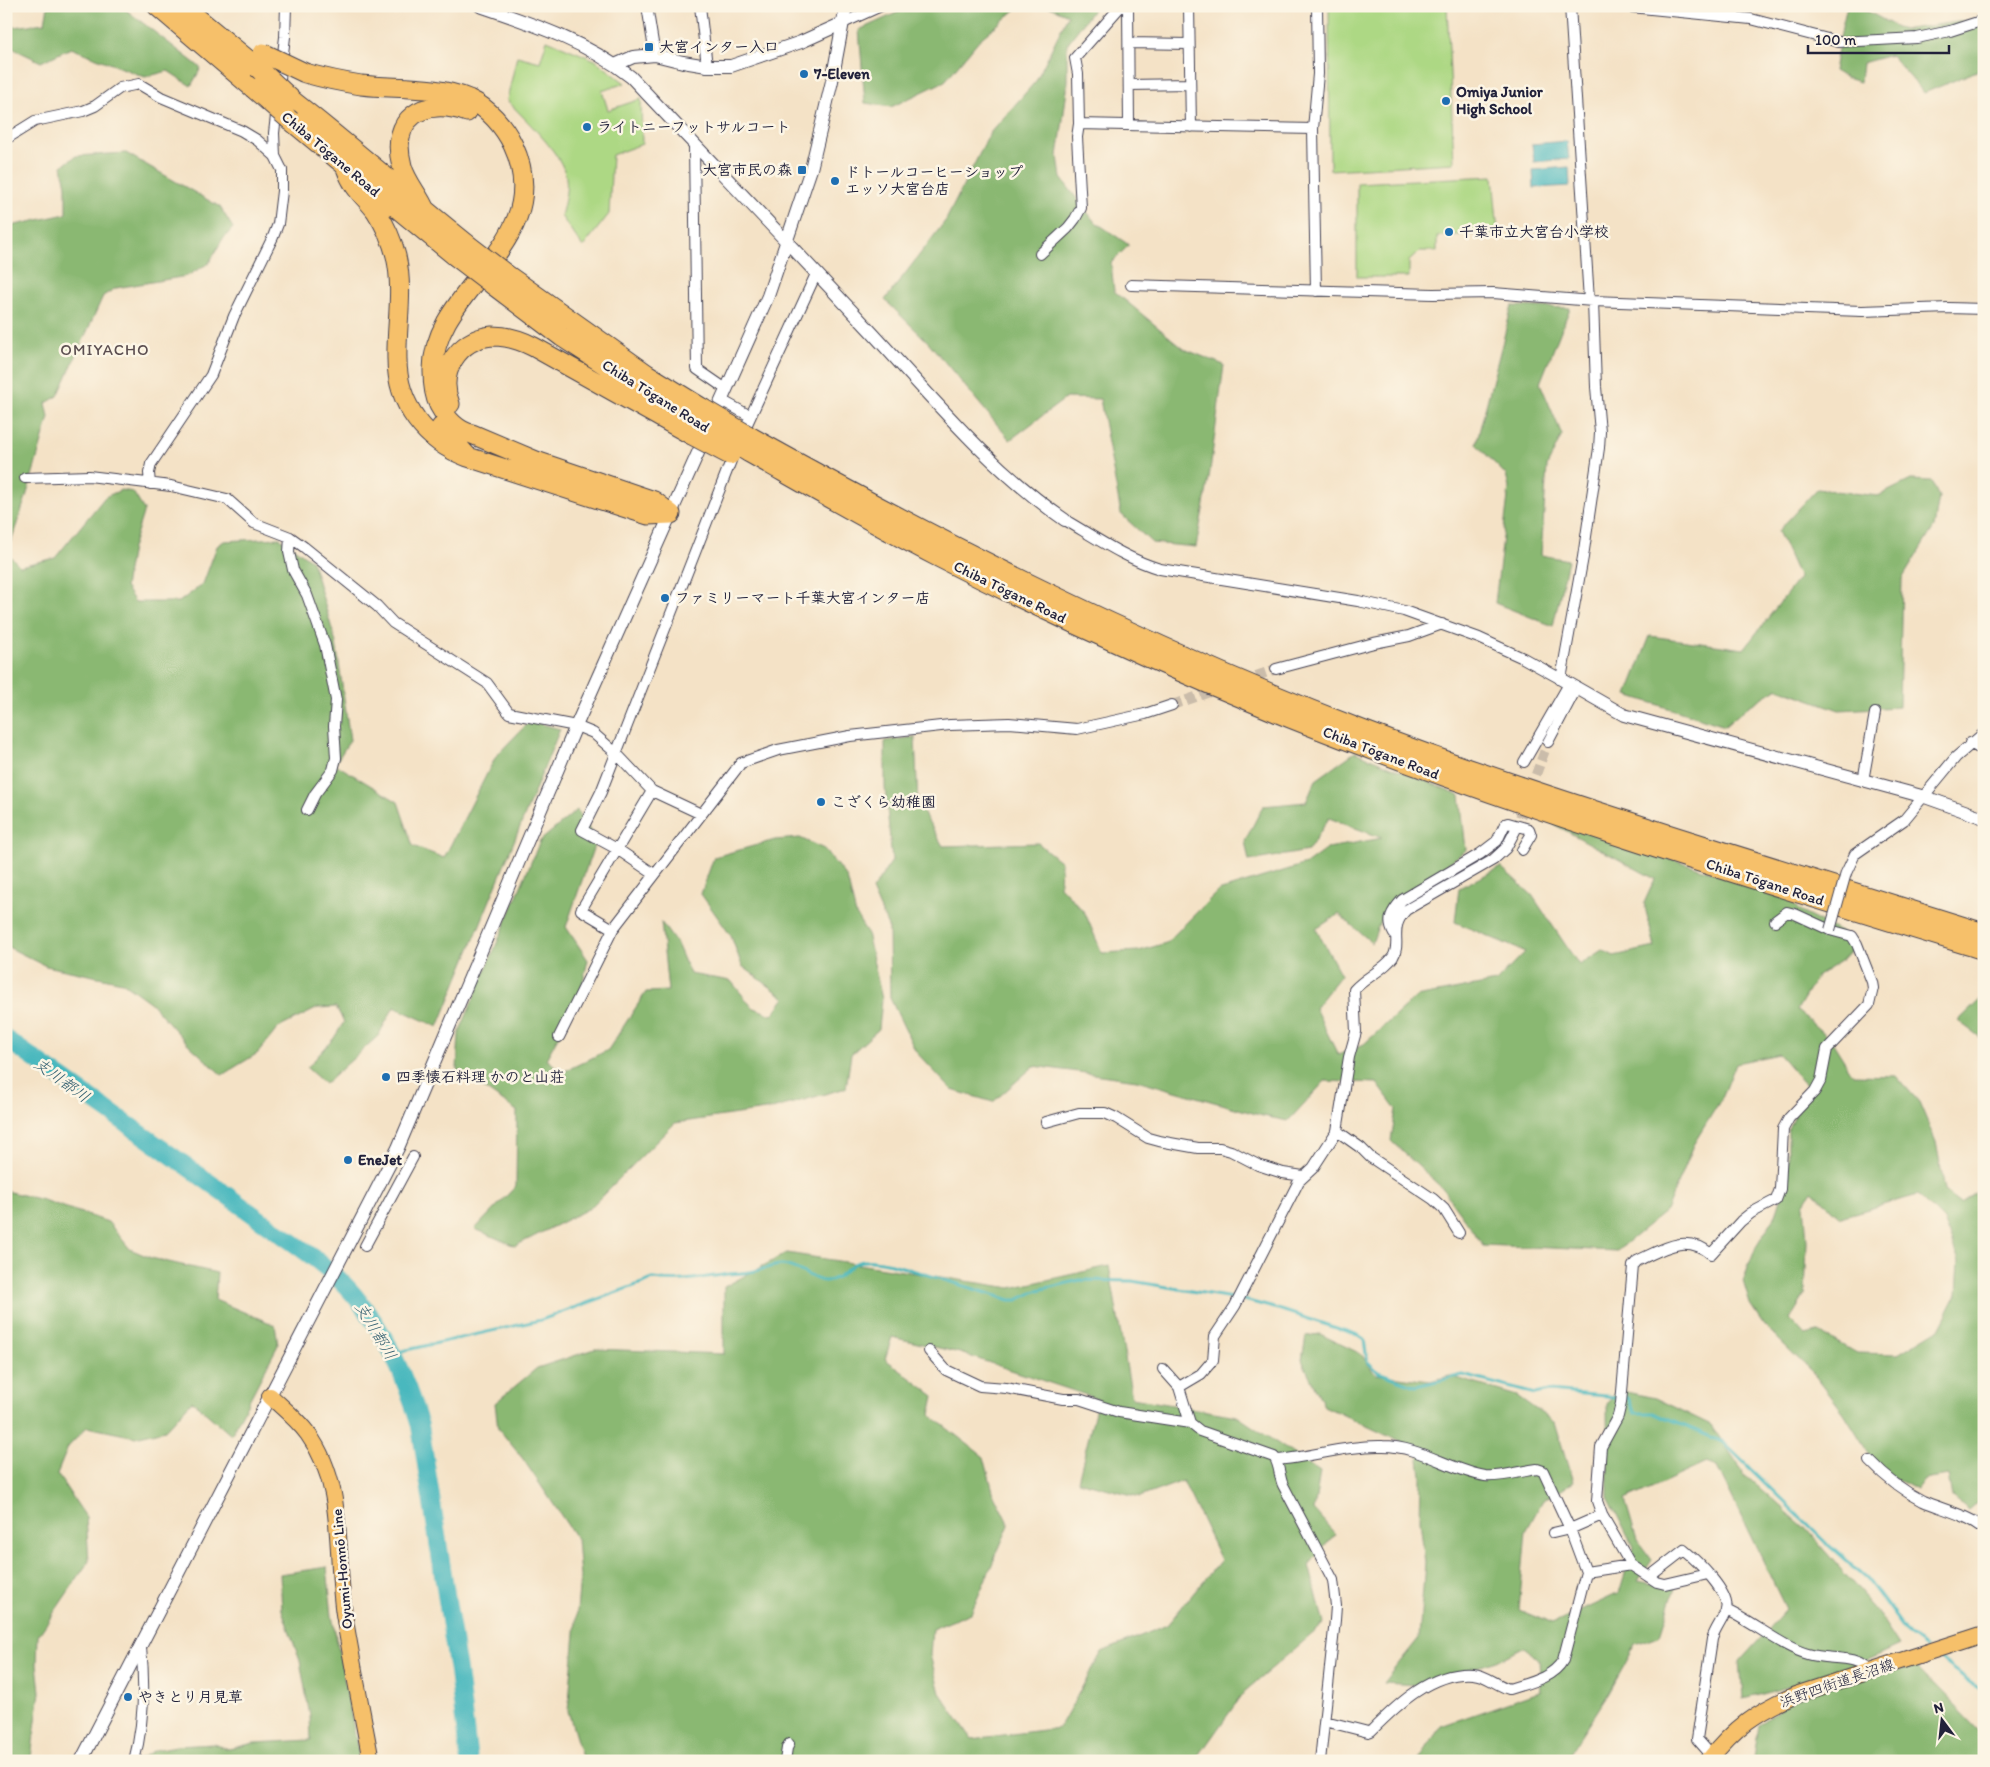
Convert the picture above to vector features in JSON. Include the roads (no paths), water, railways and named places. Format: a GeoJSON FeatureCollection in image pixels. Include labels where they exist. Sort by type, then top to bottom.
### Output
{"type":"FeatureCollection","features":[{"type":"Feature","properties":{"kind":"highway","name":"Chiba Tōgane Road"},"geometry":{"type":"LineString","coordinates":[[157,6],[346,168],[500,280],[562,337],[647,392],[747,450],[832,506],[851,510],[934,555],[1060,617],[1183,673],[1327,732],[1486,792],[1984,950]]}},
{"type":"Feature","properties":{"kind":"highway","name":"Chiba Tōgane Road"},"geometry":{"type":"LineString","coordinates":[[183,6],[261,60],[293,101],[425,210],[461,250]]}},
{"type":"Feature","properties":{"kind":"highway"},"geometry":{"type":"LineString","coordinates":[[200,6],[261,60],[305,74],[361,85],[433,91],[469,99],[493,116],[513,146],[521,166],[522,193],[514,222],[500,251],[449,316],[434,355],[433,379],[438,403],[454,425],[463,432],[536,461],[654,501],[670,514]]}},
{"type":"Feature","properties":{"kind":"highway"},"geometry":{"type":"LineString","coordinates":[[425,210],[402,168],[398,147],[403,128],[410,118],[418,112],[435,106],[446,106],[467,112],[485,125],[502,147],[509,171],[509,198],[506,211],[492,239],[444,303],[424,346],[421,373],[426,399],[437,422],[468,457]]}},
{"type":"Feature","properties":{"kind":"highway"},"geometry":{"type":"LineString","coordinates":[[346,168],[352,183],[375,210],[384,224],[396,257],[400,290],[398,376],[408,406],[414,417],[428,433],[452,451],[468,457],[648,515],[670,514]]}},
{"type":"Feature","properties":{"kind":"highway"},"geometry":{"type":"LineString","coordinates":[[472,434],[454,412],[449,402],[446,380],[451,362],[458,352],[474,341],[492,336],[521,340],[695,421],[747,450]]}},
{"type":"Feature","properties":{"kind":"highway","name":"Chiba Tōgane Road"},"geometry":{"type":"LineString","coordinates":[[747,450],[875,506],[1071,605],[1175,652],[1360,729],[1556,799],[1984,933]]}},
{"type":"Feature","properties":{"kind":"main road","name":"Oyumi-Honnō Line"},"geometry":{"type":"LineString","coordinates":[[270,1396],[307,1433],[319,1451],[330,1477],[336,1501],[344,1615],[371,1761]]}},
{"type":"Feature","properties":{"kind":"main road","name":"浜野四街道長沼線"},"geometry":{"type":"LineString","coordinates":[[1710,1758],[1733,1732],[1759,1712],[1795,1695],[1984,1634]]}},
{"type":"Feature","properties":{"kind":"street"},"geometry":{"type":"LineString","coordinates":[[275,156],[274,133],[285,36],[286,6]]}},
{"type":"Feature","properties":{"kind":"street"},"geometry":{"type":"LineString","coordinates":[[480,6],[558,34],[615,65],[631,78],[787,241],[969,438],[1010,479],[1065,520],[1133,559],[1160,569],[1358,601],[1404,612],[1442,624],[1523,658],[1624,715],[1925,797],[1984,818]]}},
{"type":"Feature","properties":{"kind":"street"},"geometry":{"type":"LineString","coordinates":[[648,6],[655,55]]}},
{"type":"Feature","properties":{"kind":"street"},"geometry":{"type":"LineString","coordinates":[[700,6],[707,66]]}},
{"type":"Feature","properties":{"kind":"street"},"geometry":{"type":"LineString","coordinates":[[82,1761],[320,1295],[395,1154],[576,726],[768,296],[811,169],[832,81],[846,6]]}},
{"type":"Feature","properties":{"kind":"street"},"geometry":{"type":"LineString","coordinates":[[615,65],[633,57],[655,55],[707,66],[725,66],[750,60],[801,42],[881,6]]}},
{"type":"Feature","properties":{"kind":"street"},"geometry":{"type":"LineString","coordinates":[[1040,254],[1068,228],[1081,208],[1077,137],[1079,124],[1078,74],[1075,58],[1121,6]]}},
{"type":"Feature","properties":{"kind":"street"},"geometry":{"type":"LineString","coordinates":[[1128,6],[1129,125]]}},
{"type":"Feature","properties":{"kind":"street"},"geometry":{"type":"LineString","coordinates":[[1189,6],[1191,126]]}},
{"type":"Feature","properties":{"kind":"street"},"geometry":{"type":"LineString","coordinates":[[1316,291],[1313,129],[1318,74],[1317,6]]}},
{"type":"Feature","properties":{"kind":"street"},"geometry":{"type":"LineString","coordinates":[[1548,742],[1569,684],[1583,557],[1600,448],[1570,6]]}},
{"type":"Feature","properties":{"kind":"street"},"geometry":{"type":"LineString","coordinates":[[1621,6],[1751,19],[1839,42],[1917,38],[1950,31],[1984,20]]}},
{"type":"Feature","properties":{"kind":"street"},"geometry":{"type":"LineString","coordinates":[[1129,43],[1189,44]]}},
{"type":"Feature","properties":{"kind":"street"},"geometry":{"type":"LineString","coordinates":[[6,139],[35,122],[83,111],[94,106],[120,88],[139,84],[161,97],[242,131],[257,140],[275,156],[282,170],[282,191],[278,224],[273,237],[234,316],[211,375],[151,464],[149,473],[150,484]]}},
{"type":"Feature","properties":{"kind":"street"},"geometry":{"type":"LineString","coordinates":[[1129,85],[1189,84]]}},
{"type":"Feature","properties":{"kind":"street"},"geometry":{"type":"LineString","coordinates":[[1079,124],[1313,129]]}},
{"type":"Feature","properties":{"kind":"street"},"geometry":{"type":"LineString","coordinates":[[694,145],[697,369],[750,416]]}},
{"type":"Feature","properties":{"kind":"street"},"geometry":{"type":"LineString","coordinates":[[654,874],[616,849],[582,830],[617,754],[729,464],[816,274]]}},
{"type":"Feature","properties":{"kind":"street"},"geometry":{"type":"LineString","coordinates":[[1131,285],[1433,294],[1493,293],[1591,301],[1862,312],[1949,308],[1984,309]]}},
{"type":"Feature","properties":{"kind":"street"},"geometry":{"type":"LineString","coordinates":[[24,478],[89,476],[171,486],[227,499],[254,523],[290,537],[377,606],[393,623],[487,683],[509,713],[576,726],[593,733],[617,754],[652,791],[701,814]]}},
{"type":"Feature","properties":{"kind":"street"},"geometry":{"type":"LineString","coordinates":[[290,537],[289,552],[293,570],[307,595],[325,645],[336,700],[334,726],[336,758],[333,770],[315,794],[307,810]]}},
{"type":"Feature","properties":{"kind":"street"},"geometry":{"type":"LineString","coordinates":[[1276,669],[1374,643],[1409,636],[1442,624]]}},
{"type":"Feature","properties":{"kind":"street"},"geometry":{"type":"LineString","coordinates":[[1524,762],[1569,684]]}},
{"type":"Feature","properties":{"kind":"street"},"geometry":{"type":"LineString","coordinates":[[559,1037],[612,929],[741,763],[778,750],[850,736],[950,725],[1009,722],[1077,729],[1145,714],[1172,705]]}},
{"type":"Feature","properties":{"kind":"street"},"geometry":{"type":"LineString","coordinates":[[1863,781],[1875,713]]}},
{"type":"Feature","properties":{"kind":"street"},"geometry":{"type":"LineString","coordinates":[[1830,930],[1846,873],[1855,854],[1904,820],[1925,797],[1956,757],[1970,743],[1984,733]]}},
{"type":"Feature","properties":{"kind":"street"},"geometry":{"type":"LineString","coordinates":[[1970,743],[1984,751]]}},
{"type":"Feature","properties":{"kind":"street"},"geometry":{"type":"LineString","coordinates":[[612,929],[581,910],[652,791]]}},
{"type":"Feature","properties":{"kind":"street"},"geometry":{"type":"LineString","coordinates":[[1395,934],[1389,922],[1390,916],[1398,904],[1480,854],[1497,841],[1505,824],[1508,823],[1529,829],[1531,835],[1522,850]]}},
{"type":"Feature","properties":{"kind":"street"},"geometry":{"type":"LineString","coordinates":[[1179,1387],[1201,1374],[1213,1360],[1215,1336],[1235,1306],[1299,1181],[1313,1168],[1337,1130],[1349,1057],[1356,1032],[1354,990],[1387,964],[1394,956],[1396,925],[1399,917],[1406,910],[1493,860],[1506,848],[1515,831]]}},
{"type":"Feature","properties":{"kind":"street"},"geometry":{"type":"LineString","coordinates":[[1708,1574],[1665,1584],[1657,1582],[1631,1565],[1602,1515],[1597,1501],[1601,1447],[1618,1416],[1621,1403],[1633,1266],[1637,1261],[1680,1243],[1702,1247],[1711,1254],[1741,1221],[1751,1213],[1776,1200],[1780,1190],[1783,1129],[1789,1118],[1821,1080],[1826,1049],[1869,1004],[1873,988],[1872,982],[1852,936],[1830,930],[1787,912],[1775,922]]}},
{"type":"Feature","properties":{"kind":"street"},"geometry":{"type":"LineString","coordinates":[[1046,1122],[1079,1113],[1105,1113],[1148,1138],[1198,1148],[1220,1148],[1231,1151],[1258,1166],[1303,1176]]}},
{"type":"Feature","properties":{"kind":"street"},"geometry":{"type":"LineString","coordinates":[[1337,1130],[1370,1157],[1433,1199],[1444,1209],[1459,1233]]}},
{"type":"Feature","properties":{"kind":"street"},"geometry":{"type":"LineString","coordinates":[[395,1154],[407,1168]]}},
{"type":"Feature","properties":{"kind":"street"},"geometry":{"type":"LineString","coordinates":[[355,1231],[367,1242],[413,1157]]}},
{"type":"Feature","properties":{"kind":"street"},"geometry":{"type":"LineString","coordinates":[[929,1351],[946,1370],[980,1386],[1006,1388],[1063,1399],[1079,1399],[1119,1412],[1190,1423],[1200,1431],[1274,1457],[1277,1460],[1302,1458],[1329,1451],[1384,1445],[1426,1455],[1465,1471],[1487,1476],[1538,1469],[1543,1471],[1570,1528],[1586,1572],[1563,1660],[1559,1668],[1552,1673],[1509,1689],[1487,1677],[1474,1674],[1455,1675],[1431,1683],[1410,1696],[1372,1731],[1368,1732],[1325,1721]]}},
{"type":"Feature","properties":{"kind":"street"},"geometry":{"type":"LineString","coordinates":[[1163,1369],[1179,1387],[1190,1423]]}},
{"type":"Feature","properties":{"kind":"street"},"geometry":{"type":"LineString","coordinates":[[1277,1460],[1280,1478],[1333,1580],[1335,1591],[1336,1620],[1320,1761]]}},
{"type":"Feature","properties":{"kind":"street"},"geometry":{"type":"LineString","coordinates":[[1870,1461],[1890,1480],[1910,1494],[1974,1522],[1984,1530]]}},
{"type":"Feature","properties":{"kind":"street"},"geometry":{"type":"LineString","coordinates":[[1553,1533],[1602,1515]]}},
{"type":"Feature","properties":{"kind":"street"},"geometry":{"type":"LineString","coordinates":[[1649,1576],[1684,1550],[1702,1566],[1725,1599],[1726,1610],[1716,1627],[1712,1639],[1697,1738],[1710,1758]]}},
{"type":"Feature","properties":{"kind":"street"},"geometry":{"type":"LineString","coordinates":[[1586,1572],[1631,1565]]}},
{"type":"Feature","properties":{"kind":"street"},"geometry":{"type":"LineString","coordinates":[[1726,1610],[1744,1617],[1799,1652],[1820,1658],[1847,1658],[1864,1664],[1870,1671]]}},
{"type":"Feature","properties":{"kind":"street"},"geometry":{"type":"LineString","coordinates":[[134,1761],[141,1735],[144,1668],[141,1647]]}},
{"type":"Feature","properties":{"kind":"street"},"geometry":{"type":"LineString","coordinates":[[785,1761],[786,1748],[789,1744]]}},
{"type":"Feature","properties":{"kind":"water"},"geometry":{"type":"Polygon","coordinates":[[[1567,141],[1569,159],[1534,162],[1532,144],[1567,141]]]}},
{"type":"Feature","properties":{"kind":"water"},"geometry":{"type":"Polygon","coordinates":[[[1569,167],[1570,186],[1534,188],[1533,170],[1569,167]]]}},
{"type":"Feature","properties":{"kind":"waterway","name":"支川都川"},"geometry":{"type":"LineString","coordinates":[[6,1039],[317,1260],[354,1295],[376,1325],[402,1374],[420,1426],[458,1671],[469,1761]]}},
{"type":"Feature","properties":{"kind":"waterway"},"geometry":{"type":"LineString","coordinates":[[393,1353],[541,1320],[653,1279],[688,1280],[746,1273],[782,1265],[794,1268],[821,1281],[829,1281],[859,1262],[868,1261],[892,1264],[1010,1300],[1017,1300],[1038,1290],[1080,1280],[1132,1281],[1244,1300],[1358,1335],[1364,1339],[1367,1361],[1378,1372],[1416,1386],[1463,1375],[1535,1394],[1548,1391],[1628,1398],[1635,1413],[1653,1413],[1723,1442],[1826,1543],[1867,1579],[1909,1635],[1925,1647]]}},
{"type":"Feature","properties":{"kind":"waterway"},"geometry":{"type":"LineString","coordinates":[[1936,1656],[1984,1691]]}},
{"type":"Feature","properties":{"kind":"tunnel"},"geometry":{"type":"LineString","coordinates":[[1242,681],[1276,669]]}},
{"type":"Feature","properties":{"kind":"tunnel"},"geometry":{"type":"LineString","coordinates":[[1172,705],[1219,689]]}},
{"type":"Feature","properties":{"kind":"tunnel"},"geometry":{"type":"LineString","coordinates":[[1515,831],[1548,742]]}},
{"type":"Feature","properties":{"kind":"place","name":"大宮インター入口"},"geometry":{"type":"Point","coordinates":[649,47]}},
{"type":"Feature","properties":{"kind":"place","name":"7-Eleven"},"geometry":{"type":"Point","coordinates":[804,74]}},
{"type":"Feature","properties":{"kind":"place","name":"Omiya Junior High School"},"geometry":{"type":"Point","coordinates":[1446,101]}},
{"type":"Feature","properties":{"kind":"place","name":"ライトニーフットサルコート"},"geometry":{"type":"Point","coordinates":[587,127]}},
{"type":"Feature","properties":{"kind":"place","name":"大宮市民の森"},"geometry":{"type":"Point","coordinates":[802,170]}},
{"type":"Feature","properties":{"kind":"place","name":"ドトールコーヒーショップ エッソ大宮台店"},"geometry":{"type":"Point","coordinates":[835,181]}},
{"type":"Feature","properties":{"kind":"place","name":"千葉市立大宮台小学校"},"geometry":{"type":"Point","coordinates":[1449,232]}},
{"type":"Feature","properties":{"kind":"place","name":"ファミリーマート千葉大宮インター店"},"geometry":{"type":"Point","coordinates":[665,598]}},
{"type":"Feature","properties":{"kind":"place","name":"こざくら幼稚園"},"geometry":{"type":"Point","coordinates":[821,802]}},
{"type":"Feature","properties":{"kind":"place","name":"四季懐石料理 かのと山荘"},"geometry":{"type":"Point","coordinates":[386,1077]}},
{"type":"Feature","properties":{"kind":"place","name":"EneJet"},"geometry":{"type":"Point","coordinates":[348,1160]}},
{"type":"Feature","properties":{"kind":"place","name":"やきとり月見草"},"geometry":{"type":"Point","coordinates":[128,1697]}},
{"type":"Feature","properties":{"kind":"district","name":"OMIYACHO"},"geometry":{"type":"Point","coordinates":[105,349]}}]}
